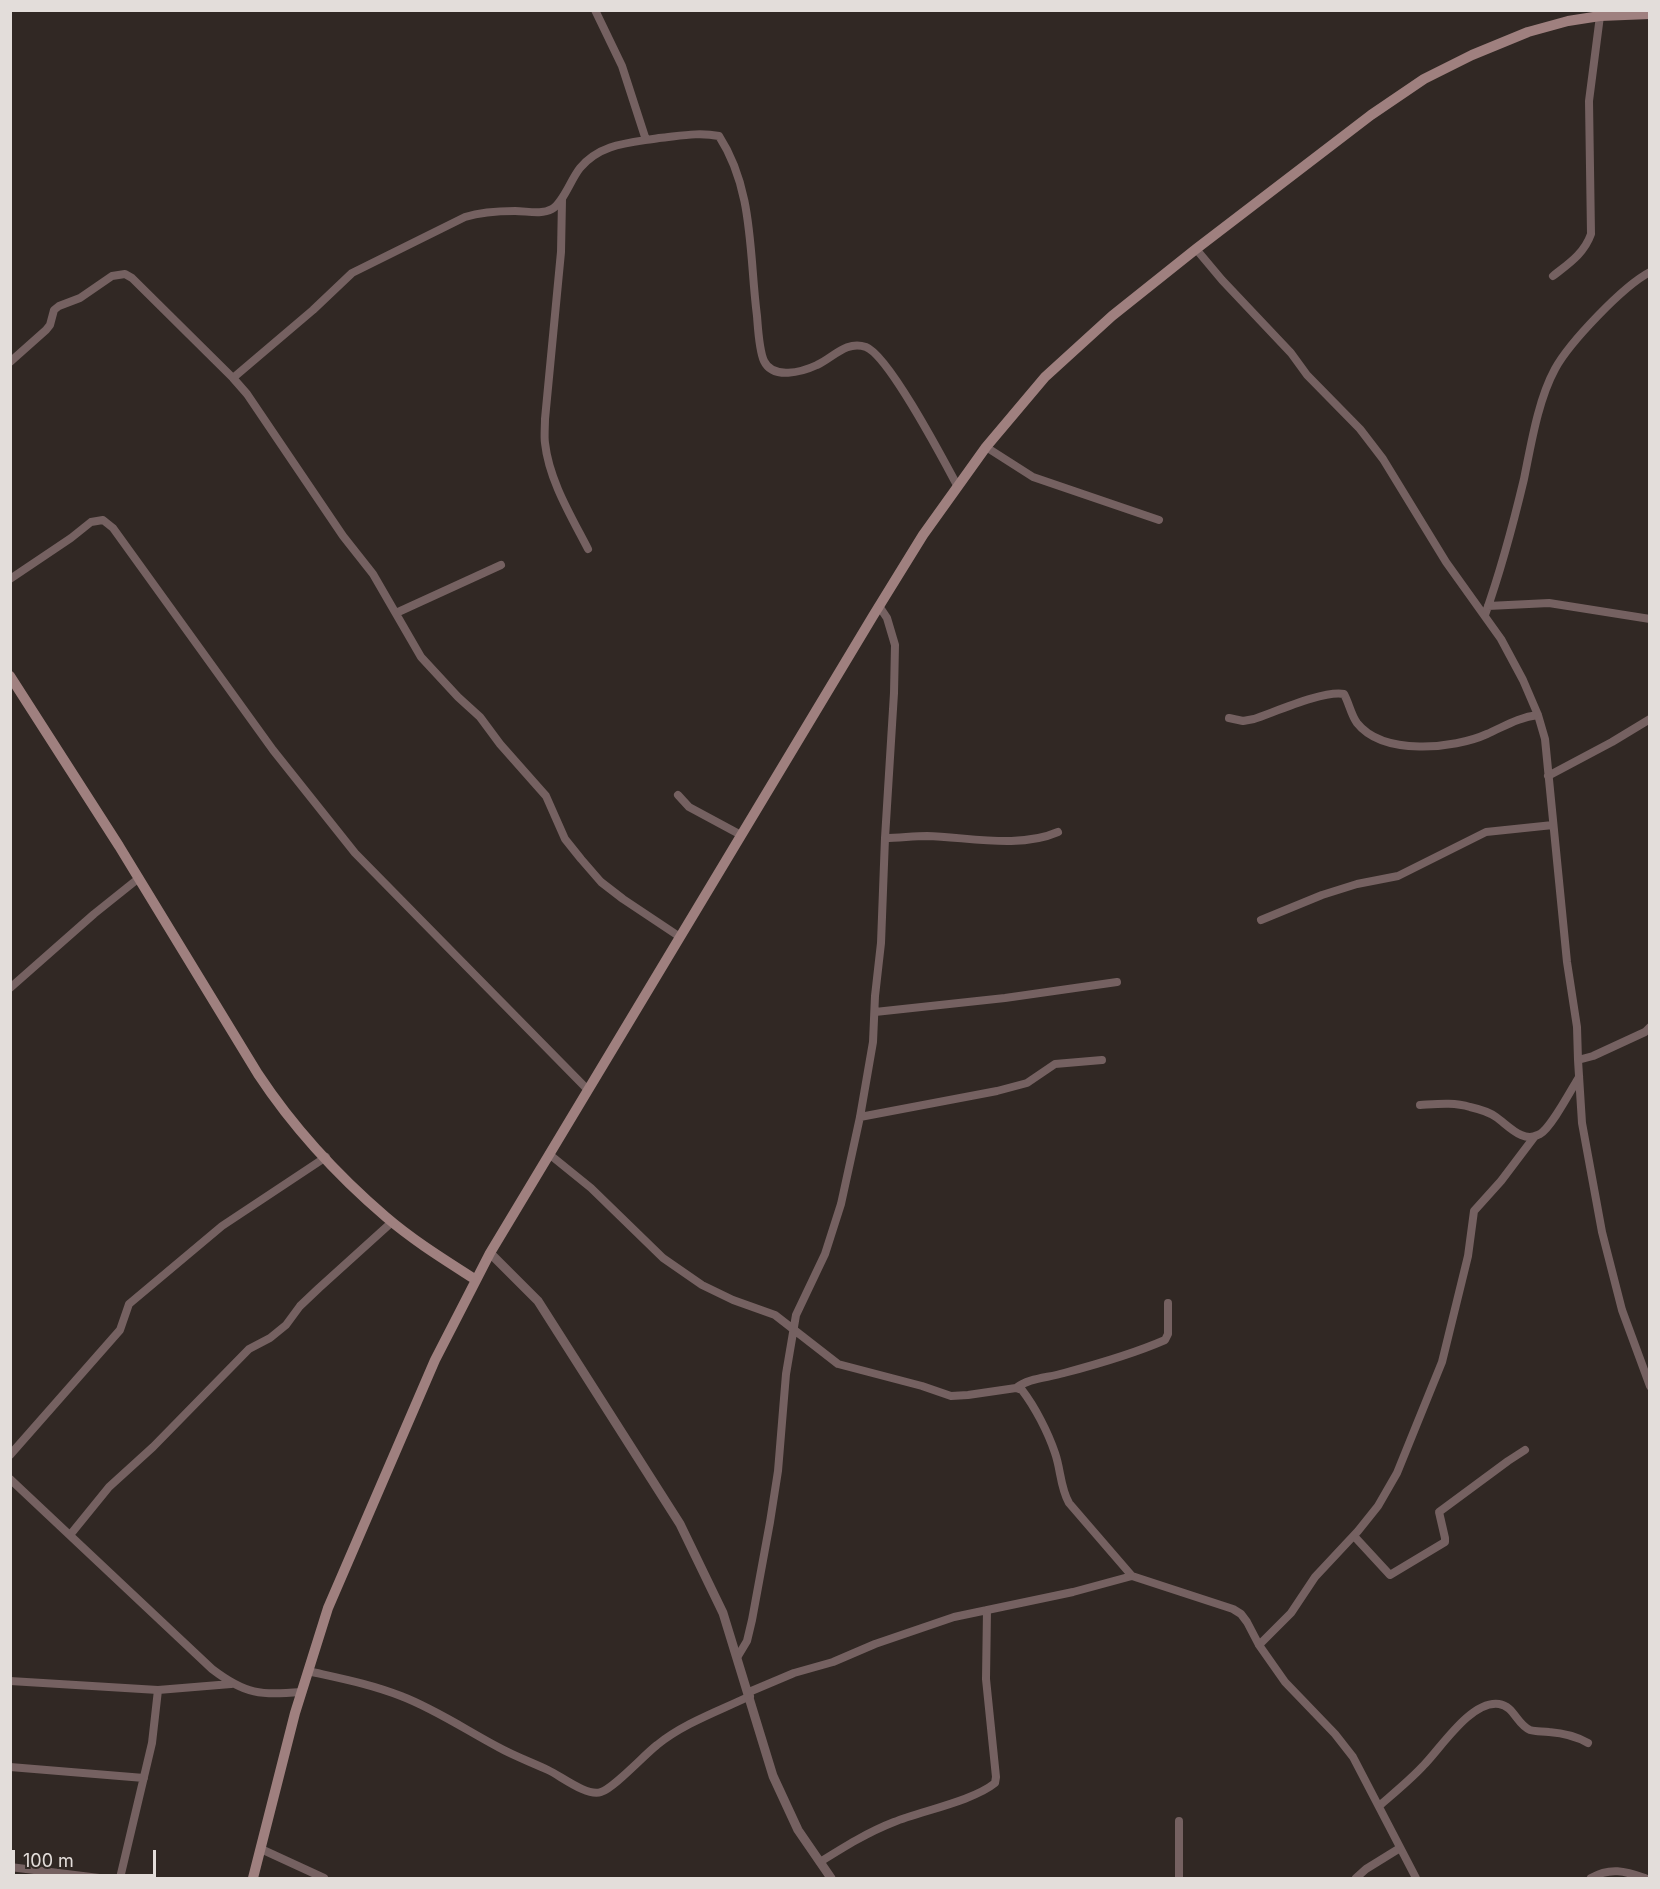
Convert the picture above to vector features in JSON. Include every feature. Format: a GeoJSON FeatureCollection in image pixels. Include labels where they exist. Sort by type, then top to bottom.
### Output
{"type":"FeatureCollection","features":[{"type":"Feature","properties":{"kind":"main road"},"geometry":{"type":"LineString","coordinates":[[253,1878],[302,1692],[328,1608],[435,1360],[490,1253],[879,606],[923,535],[986,447],[1046,377],[1112,316],[1371,116],[1424,79],[1472,55],[1528,32],[1568,21],[1600,16],[1650,14]]}},
{"type":"Feature","properties":{"kind":"main road"},"geometry":{"type":"LineString","coordinates":[[10,676],[139,878],[279,1106],[312,1145],[393,1222],[424,1246],[476,1280]]}},
{"type":"Feature","properties":{"kind":"street"},"geometry":{"type":"LineString","coordinates":[[595,10],[622,66],[646,140]]}},
{"type":"Feature","properties":{"kind":"street"},"geometry":{"type":"LineString","coordinates":[[1553,276],[1587,246],[1590,234],[1589,101],[1600,16]]}},
{"type":"Feature","properties":{"kind":"street"},"geometry":{"type":"LineString","coordinates":[[233,378],[313,310],[352,273],[465,217],[478,213],[548,211],[559,205],[572,177],[583,164],[597,153],[612,146],[700,133],[719,136],[730,154],[745,196],[764,360],[772,370],[788,374],[817,365],[841,349],[855,345],[868,348],[897,381],[958,487]]}},
{"type":"Feature","properties":{"kind":"street"},"geometry":{"type":"LineString","coordinates":[[562,197],[561,252],[545,443],[553,473],[567,508],[588,549]]}},
{"type":"Feature","properties":{"kind":"street"},"geometry":{"type":"LineString","coordinates":[[1196,249],[1291,353],[1307,375],[1360,429],[1383,459],[1446,562],[1485,615],[1518,669],[1538,715],[1545,738],[1566,962],[1577,1027],[1582,1123],[1602,1232],[1622,1310],[1650,1386]]}},
{"type":"Feature","properties":{"kind":"street"},"geometry":{"type":"LineString","coordinates":[[1485,615],[1504,560],[1539,414],[1555,369],[1584,329],[1622,293],[1650,272]]}},
{"type":"Feature","properties":{"kind":"street"},"geometry":{"type":"LineString","coordinates":[[10,362],[46,330],[50,325],[54,310],[59,306],[80,298],[112,276],[125,274],[132,278],[247,394],[343,536],[373,574],[421,657],[480,717],[500,744],[546,796],[565,839],[581,859],[602,882],[623,899],[680,937]]}},
{"type":"Feature","properties":{"kind":"street"},"geometry":{"type":"LineString","coordinates":[[986,447],[1033,477],[1159,520]]}},
{"type":"Feature","properties":{"kind":"street"},"geometry":{"type":"LineString","coordinates":[[10,579],[91,522],[103,520],[113,528],[273,750],[355,853],[588,1090]]}},
{"type":"Feature","properties":{"kind":"street"},"geometry":{"type":"LineString","coordinates":[[396,613],[501,565]]}},
{"type":"Feature","properties":{"kind":"street"},"geometry":{"type":"LineString","coordinates":[[1488,606],[1549,603],[1650,619]]}},
{"type":"Feature","properties":{"kind":"street"},"geometry":{"type":"LineString","coordinates":[[738,1656],[747,1641],[770,1522],[778,1471],[786,1374],[796,1315],[825,1254],[841,1204],[873,1042],[883,922],[895,645],[887,618],[879,606]]}},
{"type":"Feature","properties":{"kind":"street"},"geometry":{"type":"LineString","coordinates":[[1229,718],[1243,721],[1254,719],[1324,695],[1339,693],[1344,694],[1356,722],[1365,730],[1393,744],[1410,747],[1464,742],[1518,719],[1538,715]]}},
{"type":"Feature","properties":{"kind":"street"},"geometry":{"type":"LineString","coordinates":[[1548,776],[1650,719]]}},
{"type":"Feature","properties":{"kind":"street"},"geometry":{"type":"LineString","coordinates":[[678,795],[689,807],[741,835]]}},
{"type":"Feature","properties":{"kind":"street"},"geometry":{"type":"LineString","coordinates":[[1261,920],[1322,895],[1357,884],[1398,876],[1486,832],[1553,825]]}},
{"type":"Feature","properties":{"kind":"street"},"geometry":{"type":"LineString","coordinates":[[885,838],[927,836],[990,840],[1025,839],[1043,838],[1058,832]]}},
{"type":"Feature","properties":{"kind":"street"},"geometry":{"type":"LineString","coordinates":[[10,988],[94,914],[139,878]]}},
{"type":"Feature","properties":{"kind":"street"},"geometry":{"type":"LineString","coordinates":[[875,1012],[1005,998],[1117,982]]}},
{"type":"Feature","properties":{"kind":"street"},"geometry":{"type":"LineString","coordinates":[[1578,1060],[1645,1032],[1650,1027]]}},
{"type":"Feature","properties":{"kind":"street"},"geometry":{"type":"LineString","coordinates":[[860,1117],[1014,1087],[1027,1083],[1055,1064],[1102,1060]]}},
{"type":"Feature","properties":{"kind":"street"},"geometry":{"type":"LineString","coordinates":[[1420,1105],[1457,1104],[1473,1107],[1493,1115],[1517,1134],[1534,1136],[1542,1134],[1579,1077]]}},
{"type":"Feature","properties":{"kind":"street"},"geometry":{"type":"LineString","coordinates":[[1259,1645],[1291,1613],[1316,1577],[1354,1536],[1378,1506],[1397,1473],[1442,1362],[1462,1286],[1474,1210],[1501,1181],[1534,1136]]}},
{"type":"Feature","properties":{"kind":"street"},"geometry":{"type":"LineString","coordinates":[[549,1154],[598,1195],[663,1257],[702,1285],[733,1300],[775,1315],[838,1364],[951,1396],[1016,1388],[1028,1381],[1088,1366],[1166,1341],[1168,1303]]}},
{"type":"Feature","properties":{"kind":"street"},"geometry":{"type":"LineString","coordinates":[[10,1455],[120,1330],[129,1304],[222,1226],[326,1157]]}},
{"type":"Feature","properties":{"kind":"street"},"geometry":{"type":"LineString","coordinates":[[70,1535],[109,1486],[153,1447],[249,1349],[270,1338],[286,1325],[300,1306],[318,1288],[393,1222]]}},
{"type":"Feature","properties":{"kind":"street"},"geometry":{"type":"LineString","coordinates":[[490,1253],[538,1301],[680,1524],[719,1603],[738,1656],[773,1776],[798,1830],[831,1878]]}},
{"type":"Feature","properties":{"kind":"street"},"geometry":{"type":"LineString","coordinates":[[1016,1388],[1022,1390],[1026,1396],[1048,1438],[1055,1454],[1063,1492],[1132,1576],[1233,1609],[1241,1614],[1285,1682],[1335,1734],[1353,1757],[1416,1878]]}},
{"type":"Feature","properties":{"kind":"street"},"geometry":{"type":"LineString","coordinates":[[1354,1536],[1390,1575],[1445,1542],[1439,1512],[1525,1450]]}},
{"type":"Feature","properties":{"kind":"street"},"geometry":{"type":"LineString","coordinates":[[10,1479],[152,1610],[212,1669],[231,1684],[254,1692],[302,1692]]}},
{"type":"Feature","properties":{"kind":"street"},"geometry":{"type":"LineString","coordinates":[[308,1671],[375,1687],[401,1696],[585,1791],[601,1792],[677,1731],[794,1673],[833,1662],[914,1629],[1132,1576]]}},
{"type":"Feature","properties":{"kind":"street"},"geometry":{"type":"LineString","coordinates":[[820,1862],[856,1839],[894,1821],[990,1788],[995,1783],[986,1679],[987,1610]]}},
{"type":"Feature","properties":{"kind":"street"},"geometry":{"type":"LineString","coordinates":[[10,1681],[158,1690],[231,1684]]}},
{"type":"Feature","properties":{"kind":"street"},"geometry":{"type":"LineString","coordinates":[[120,1878],[152,1743],[158,1690]]}},
{"type":"Feature","properties":{"kind":"street"},"geometry":{"type":"LineString","coordinates":[[1379,1806],[1425,1765],[1457,1727],[1487,1705],[1498,1703],[1505,1706],[1531,1731],[1568,1735],[1588,1743]]}},
{"type":"Feature","properties":{"kind":"street"},"geometry":{"type":"LineString","coordinates":[[10,1767],[144,1778]]}},
{"type":"Feature","properties":{"kind":"street"},"geometry":{"type":"LineString","coordinates":[[1179,1821],[1179,1878]]}},
{"type":"Feature","properties":{"kind":"street"},"geometry":{"type":"LineString","coordinates":[[1356,1878],[1366,1869],[1400,1848]]}},
{"type":"Feature","properties":{"kind":"street"},"geometry":{"type":"LineString","coordinates":[[261,1849],[324,1878]]}},
{"type":"Feature","properties":{"kind":"street"},"geometry":{"type":"LineString","coordinates":[[10,1867],[99,1878]]}},
{"type":"Feature","properties":{"kind":"street"},"geometry":{"type":"LineString","coordinates":[[1591,1878],[1608,1870],[1618,1870],[1645,1878]]}}]}
